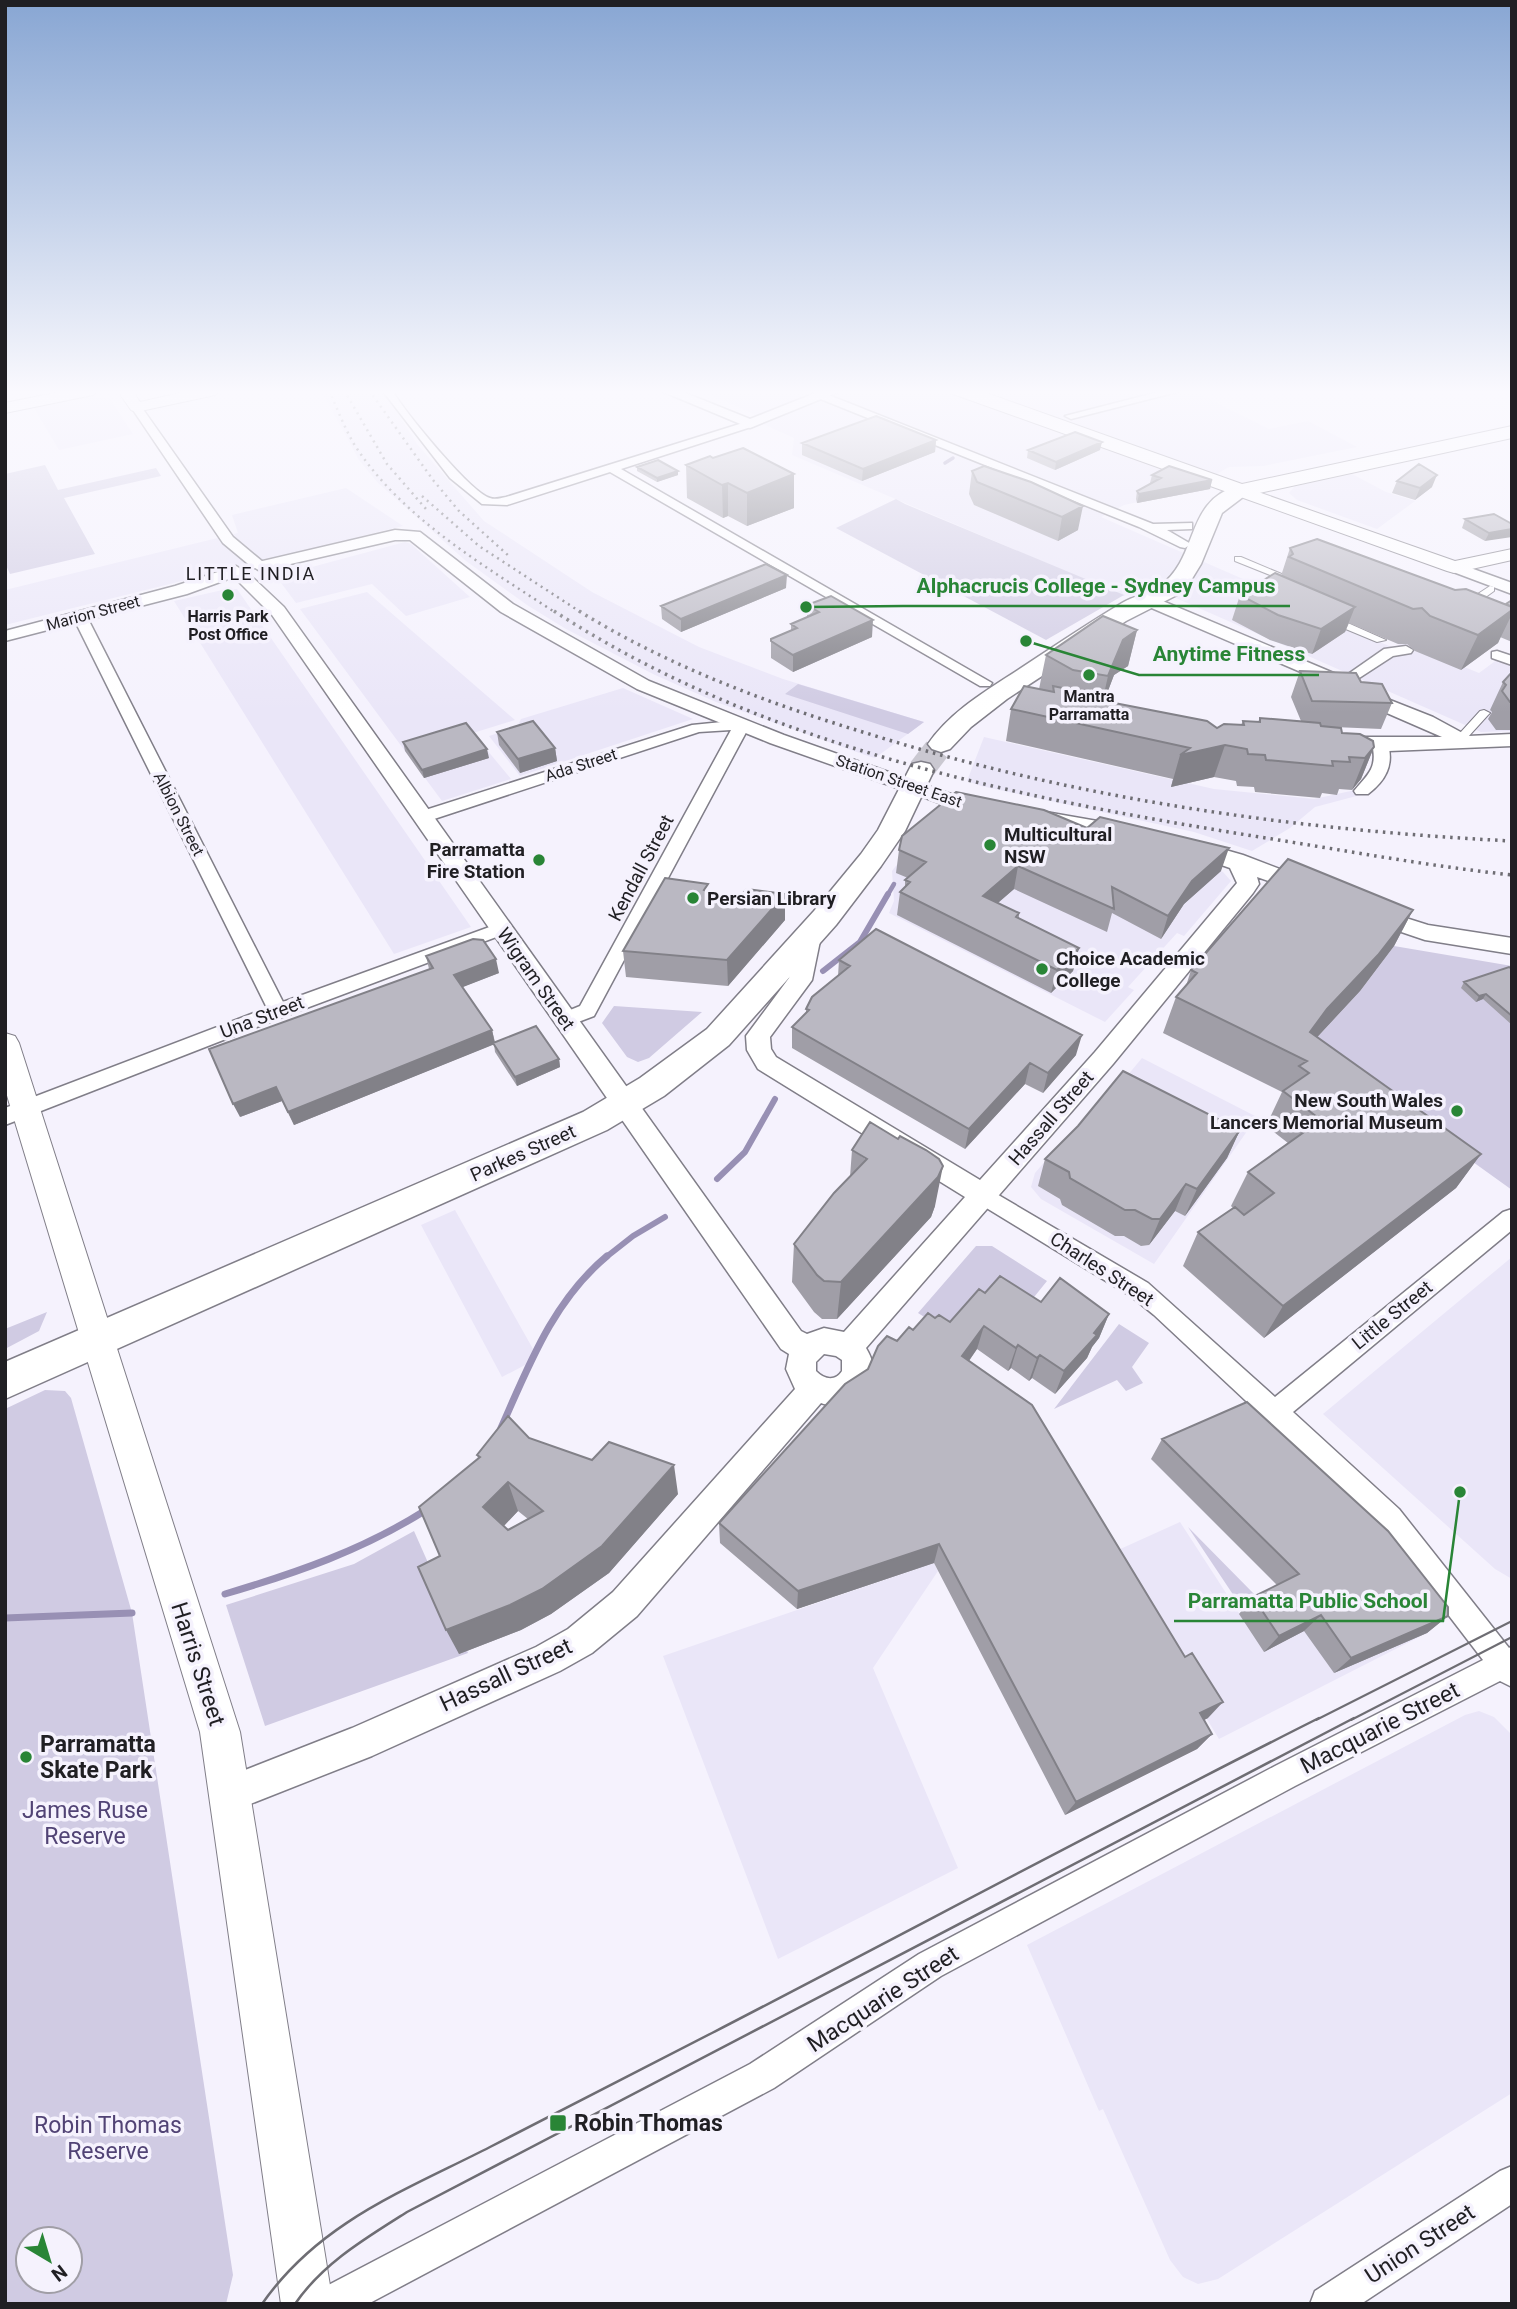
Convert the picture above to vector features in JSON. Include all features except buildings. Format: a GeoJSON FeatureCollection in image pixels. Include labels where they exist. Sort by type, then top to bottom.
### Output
{"type":"FeatureCollection","features":[{"type":"Feature","properties":{"kind":"main road"},"geometry":{"type":"LineString","coordinates":[[1146,599],[1174,567],[1204,502],[1214,498]]}},
{"type":"Feature","properties":{"kind":"main road"},"geometry":{"type":"LineString","coordinates":[[942,744],[958,724],[1146,599],[1166,592],[1188,573],[1211,510],[1225,498]]}},
{"type":"Feature","properties":{"kind":"main road"},"geometry":{"type":"LineString","coordinates":[[1275,498],[1454,568],[1512,555]]}},
{"type":"Feature","properties":{"kind":"main road","name":"Parkes Street"},"geometry":{"type":"LineString","coordinates":[[5,1381],[595,1121],[667,1077],[718,1037],[810,936],[891,831],[917,779]]}},
{"type":"Feature","properties":{"kind":"main road","name":"Harris Street"},"geometry":{"type":"LineString","coordinates":[[5,1043],[15,1114],[96,1340],[220,1732],[307,2304]]}},
{"type":"Feature","properties":{"kind":"street"},"geometry":{"type":"LineString","coordinates":[[199,498],[234,548],[262,570]]}},
{"type":"Feature","properties":{"kind":"street"},"geometry":{"type":"LineString","coordinates":[[482,498],[494,503],[518,498]]}},
{"type":"Feature","properties":{"kind":"street"},"geometry":{"type":"LineString","coordinates":[[664,498],[1008,690]]}},
{"type":"Feature","properties":{"kind":"street"},"geometry":{"type":"LineString","coordinates":[[1077,498],[1143,524],[1187,535]]}},
{"type":"Feature","properties":{"kind":"street","name":"Station Street East"},"geometry":{"type":"LineString","coordinates":[[262,570],[395,535],[411,534],[420,538],[507,608],[643,685],[742,725],[917,779],[958,803],[1000,811]]}},
{"type":"Feature","properties":{"kind":"street"},"geometry":{"type":"LineString","coordinates":[[234,548],[239,575]]}},
{"type":"Feature","properties":{"kind":"street"},"geometry":{"type":"LineString","coordinates":[[1238,559],[1279,575]]}},
{"type":"Feature","properties":{"kind":"street"},"geometry":{"type":"LineString","coordinates":[[1454,568],[1512,589]]}},
{"type":"Feature","properties":{"kind":"street","name":"Marion Street"},"geometry":{"type":"LineString","coordinates":[[5,636],[262,570]]}},
{"type":"Feature","properties":{"kind":"street","name":"Wigram Street"},"geometry":{"type":"LineString","coordinates":[[262,570],[271,602]]}},
{"type":"Feature","properties":{"kind":"street","name":"Wigram Street"},"geometry":{"type":"LineString","coordinates":[[239,575],[271,602],[791,1340],[807,1349]]}},
{"type":"Feature","properties":{"kind":"street"},"geometry":{"type":"LineString","coordinates":[[1457,612],[1490,589]]}},
{"type":"Feature","properties":{"kind":"street"},"geometry":{"type":"LineString","coordinates":[[1146,599],[1351,684],[1451,738],[1476,745],[1512,742]]}},
{"type":"Feature","properties":{"kind":"street"},"geometry":{"type":"LineString","coordinates":[[1322,615],[1381,640]]}},
{"type":"Feature","properties":{"kind":"street","name":"Albion Street"},"geometry":{"type":"LineString","coordinates":[[80,617],[278,1011]]}},
{"type":"Feature","properties":{"kind":"street"},"geometry":{"type":"LineString","coordinates":[[1497,655],[1512,661]]}},
{"type":"Feature","properties":{"kind":"street"},"geometry":{"type":"LineString","coordinates":[[1451,738],[1484,713]]}},
{"type":"Feature","properties":{"kind":"street","name":"Ada Street"},"geometry":{"type":"LineString","coordinates":[[422,817],[697,728],[742,725]]}},
{"type":"Feature","properties":{"kind":"street","name":"Kendall Street"},"geometry":{"type":"LineString","coordinates":[[565,1020],[587,1011],[742,725]]}},
{"type":"Feature","properties":{"kind":"street"},"geometry":{"type":"LineString","coordinates":[[1317,742],[1380,744],[1451,738],[1512,742]]}},
{"type":"Feature","properties":{"kind":"street"},"geometry":{"type":"LineString","coordinates":[[1362,791],[1382,771],[1384,757],[1380,744]]}},
{"type":"Feature","properties":{"kind":"street"},"geometry":{"type":"LineString","coordinates":[[1027,815],[1149,837]]}},
{"type":"Feature","properties":{"kind":"street"},"geometry":{"type":"LineString","coordinates":[[1174,842],[1235,860],[1324,895]]}},
{"type":"Feature","properties":{"kind":"street","name":"Hassall Street"},"geometry":{"type":"LineString","coordinates":[[849,1347],[1104,1058],[1248,884],[1235,860]]}},
{"type":"Feature","properties":{"kind":"street"},"geometry":{"type":"LineString","coordinates":[[1357,909],[1425,932],[1512,946]]}},
{"type":"Feature","properties":{"kind":"street","name":"Una Street"},"geometry":{"type":"LineString","coordinates":[[15,1114],[46,1099],[501,929]]}},
{"type":"Feature","properties":{"kind":"street","name":"Charles Street"},"geometry":{"type":"LineString","coordinates":[[810,936],[800,979],[758,1035],[759,1050],[766,1063],[1140,1290],[1390,1518],[1509,1666]]}},
{"type":"Feature","properties":{"kind":"street","name":"Little Street"},"geometry":{"type":"LineString","coordinates":[[1275,1412],[1511,1218]]}},
{"type":"Feature","properties":{"kind":"street"},"geometry":{"type":"LineString","coordinates":[[824,1341],[849,1347],[855,1354],[859,1369],[852,1384],[835,1392],[815,1388],[807,1382],[800,1366],[807,1349],[824,1341]]}},
{"type":"Feature","properties":{"kind":"street","name":"Hassall Street"},"geometry":{"type":"LineString","coordinates":[[230,1794],[359,1743],[548,1659],[580,1641],[625,1604],[815,1388]]}},
{"type":"Feature","properties":{"kind":"street","name":"Macquarie Street"},"geometry":{"type":"LineString","coordinates":[[330,2304],[762,2076],[930,1965],[1509,1666]]}},
{"type":"Feature","properties":{"kind":"street","name":"Union Street"},"geometry":{"type":"LineString","coordinates":[[1328,2304],[1512,2183]]}},
{"type":"Feature","properties":{"kind":"shaded area"},"geometry":{"type":"Polygon","coordinates":[[[305,498],[361,498],[403,526],[5,625],[5,590],[238,533],[232,515],[305,498]]]}},
{"type":"Feature","properties":{"kind":"shaded area"},"geometry":{"type":"Polygon","coordinates":[[[395,498],[464,498],[484,521],[592,592],[699,647],[783,679],[924,722],[875,758],[716,702],[655,675],[566,629],[466,561],[395,498]]]}},
{"type":"Feature","properties":{"kind":"shaded area"},"geometry":{"type":"Polygon","coordinates":[[[893,498],[1159,498],[1124,505],[1101,517],[1259,586],[1267,595],[1394,648],[1403,642],[1479,673],[1498,659],[1502,660],[1512,653],[1512,731],[1481,732],[1144,584],[1124,596],[893,498]]]}},
{"type":"Feature","properties":{"kind":"shaded area"},"geometry":{"type":"Polygon","coordinates":[[[1294,498],[1405,498],[1415,501],[1377,529],[1294,498]]]}},
{"type":"Feature","properties":{"kind":"shaded area"},"geometry":{"type":"Polygon","coordinates":[[[405,542],[411,544],[470,597],[406,616],[372,584],[296,603],[279,580],[286,574],[405,542]]]}},
{"type":"Feature","properties":{"kind":"shaded area"},"geometry":{"type":"Polygon","coordinates":[[[237,589],[471,927],[394,954],[174,601],[237,589]]]}},
{"type":"Feature","properties":{"kind":"shaded area"},"geometry":{"type":"Polygon","coordinates":[[[367,592],[515,720],[473,733],[511,779],[442,801],[300,609],[367,592]]]}},
{"type":"Feature","properties":{"kind":"shaded area"},"geometry":{"type":"Polygon","coordinates":[[[623,688],[693,719],[520,776],[489,736],[517,727],[521,719],[623,688]]]}},
{"type":"Feature","properties":{"kind":"shaded area"},"geometry":{"type":"Polygon","coordinates":[[[984,737],[1214,789],[1314,799],[1360,789],[1364,794],[1315,807],[1290,828],[1252,851],[1194,832],[967,781],[984,737]]]}},
{"type":"Feature","properties":{"kind":"shaded area"},"geometry":{"type":"Polygon","coordinates":[[[911,846],[1183,854],[1223,872],[1231,881],[1184,936],[1177,933],[1128,987],[1134,990],[1105,1022],[889,913],[894,901],[892,871],[911,846]]]}},
{"type":"Feature","properties":{"kind":"shaded area"},"geometry":{"type":"Polygon","coordinates":[[[1142,1058],[1257,1117],[1154,1264],[1041,1199],[1031,1187],[1035,1173],[1059,1145],[1066,1149],[1142,1058]]]}},
{"type":"Feature","properties":{"kind":"shaded area"},"geometry":{"type":"Polygon","coordinates":[[[455,1210],[533,1349],[527,1364],[502,1377],[421,1225],[455,1210]]]}},
{"type":"Feature","properties":{"kind":"shaded area"},"geometry":{"type":"Polygon","coordinates":[[[1512,1257],[1512,1579],[1495,1569],[1323,1414],[1512,1257]]]}},
{"type":"Feature","properties":{"kind":"shaded area"},"geometry":{"type":"Polygon","coordinates":[[[1180,1522],[1239,1613],[1428,1623],[1427,1633],[1219,1739],[1107,1555],[1180,1522]]]}},
{"type":"Feature","properties":{"kind":"shaded area"},"geometry":{"type":"Polygon","coordinates":[[[934,1563],[938,1571],[873,1668],[958,1868],[778,1959],[663,1656],[934,1563]]]}},
{"type":"Feature","properties":{"kind":"shaded area"},"geometry":{"type":"Polygon","coordinates":[[[1479,1711],[1494,1717],[1512,1735],[1512,2093],[1218,2279],[1198,2284],[1183,2277],[1170,2260],[1103,2109],[1099,2111],[1027,1945],[1465,1715],[1479,1711]]]}},
{"type":"Feature","properties":{"kind":"green space"},"geometry":{"type":"Polygon","coordinates":[[[5,498],[65,498],[95,554],[10,574],[5,563],[5,498]]]}},
{"type":"Feature","properties":{"kind":"green space"},"geometry":{"type":"Polygon","coordinates":[[[896,499],[1124,595],[1046,640],[836,528],[896,499]]]}},
{"type":"Feature","properties":{"kind":"green space"},"geometry":{"type":"Polygon","coordinates":[[[798,684],[924,722],[908,734],[785,694],[798,684]]]}},
{"type":"Feature","properties":{"kind":"green space","name":"New South Wales Lancers Memorial Museum"},"geometry":{"type":"Polygon","coordinates":[[[1394,946],[1512,966],[1512,1190],[1310,1045],[1360,991],[1394,946]]]}},
{"type":"Feature","properties":{"kind":"green space"},"geometry":{"type":"Polygon","coordinates":[[[614,1006],[702,1012],[649,1058],[638,1062],[627,1057],[602,1023],[614,1006]]]}},
{"type":"Feature","properties":{"kind":"green space"},"geometry":{"type":"Polygon","coordinates":[[[976,1246],[992,1246],[1047,1281],[1022,1312],[951,1334],[918,1313],[976,1246]]]}},
{"type":"Feature","properties":{"kind":"green space"},"geometry":{"type":"Polygon","coordinates":[[[47,1312],[39,1331],[5,1349],[5,1329],[47,1312]]]}},
{"type":"Feature","properties":{"kind":"green space"},"geometry":{"type":"Polygon","coordinates":[[[1119,1324],[1149,1343],[1132,1367],[1143,1383],[1126,1391],[1117,1380],[1054,1409],[1119,1324]]]}},
{"type":"Feature","properties":{"kind":"green space"},"geometry":{"type":"Polygon","coordinates":[[[45,1390],[65,1391],[71,1398],[132,1613],[233,2275],[226,2304],[5,2304],[5,1409],[45,1390]]]}},
{"type":"Feature","properties":{"kind":"green space"},"geometry":{"type":"Polygon","coordinates":[[[1188,1527],[1256,1596],[1240,1605],[1188,1527]]]}},
{"type":"Feature","properties":{"kind":"green space"},"geometry":{"type":"Polygon","coordinates":[[[414,1531],[468,1653],[265,1726],[226,1605],[354,1564],[414,1531]]]}},
{"type":"Feature","properties":{"kind":"waterway"},"geometry":{"type":"LineString","coordinates":[[887,896],[894,884]]}},
{"type":"Feature","properties":{"kind":"waterway"},"geometry":{"type":"LineString","coordinates":[[823,971],[860,942],[888,894]]}},
{"type":"Feature","properties":{"kind":"waterway"},"geometry":{"type":"LineString","coordinates":[[717,1179],[745,1152],[775,1099]]}},
{"type":"Feature","properties":{"kind":"waterway"},"geometry":{"type":"LineString","coordinates":[[605,1258],[633,1236],[665,1217]]}},
{"type":"Feature","properties":{"kind":"waterway"},"geometry":{"type":"LineString","coordinates":[[501,1428],[544,1335],[572,1293],[607,1256]]}},
{"type":"Feature","properties":{"kind":"waterway"},"geometry":{"type":"LineString","coordinates":[[225,1594],[278,1578],[353,1549],[426,1510]]}},
{"type":"Feature","properties":{"kind":"waterway"},"geometry":{"type":"LineString","coordinates":[[5,1618],[132,1613]]}},
{"type":"Feature","properties":{"kind":"tunnel"},"geometry":{"type":"LineString","coordinates":[[921,770],[941,744]]}},
{"type":"Feature","properties":{"kind":"tram line"},"geometry":{"type":"LineString","coordinates":[[1316,1720],[1512,1621]]}},
{"type":"Feature","properties":{"kind":"tram line"},"geometry":{"type":"LineString","coordinates":[[1351,1720],[1512,1637]]}},
{"type":"Feature","properties":{"kind":"tram line"},"geometry":{"type":"LineString","coordinates":[[262,2304],[310,2251],[365,2211],[395,2194],[1319,1718]]}},
{"type":"Feature","properties":{"kind":"tram line"},"geometry":{"type":"LineString","coordinates":[[295,2304],[306,2289],[332,2264],[407,2212],[1354,1718]]}},
{"type":"Feature","properties":{"kind":"railway"},"geometry":{"type":"LineString","coordinates":[[398,498],[446,539],[556,613]]}},
{"type":"Feature","properties":{"kind":"railway"},"geometry":{"type":"LineString","coordinates":[[416,498],[426,509]]}},
{"type":"Feature","properties":{"kind":"railway"},"geometry":{"type":"LineString","coordinates":[[424,498],[479,546],[582,613]]}},
{"type":"Feature","properties":{"kind":"railway"},"geometry":{"type":"LineString","coordinates":[[448,498],[510,557]]}},
{"type":"Feature","properties":{"kind":"railway"},"geometry":{"type":"LineString","coordinates":[[554,611],[635,658],[720,699],[807,733],[897,761],[989,785],[1174,823],[1419,863],[1512,875]]}},
{"type":"Feature","properties":{"kind":"railway"},"geometry":{"type":"LineString","coordinates":[[579,611],[647,649],[755,696],[866,733],[1025,776],[1186,808],[1267,819],[1348,829],[1512,841]]}},
{"type":"Feature","properties":{"kind":"place","name":"Harris Park Post Office"},"geometry":{"type":"Point","coordinates":[228,595]}},
{"type":"Feature","properties":{"kind":"place","name":"Alphacrucis College - Sydney Campus"},"geometry":{"type":"Point","coordinates":[806,607]}},
{"type":"Feature","properties":{"kind":"place","name":"Anytime Fitness"},"geometry":{"type":"Point","coordinates":[1026,641]}},
{"type":"Feature","properties":{"kind":"place","name":"Mantra Parramatta"},"geometry":{"type":"Point","coordinates":[1089,675]}},
{"type":"Feature","properties":{"kind":"place","name":"Multicultural NSW"},"geometry":{"type":"Point","coordinates":[990,845]}},
{"type":"Feature","properties":{"kind":"place","name":"Parramatta Fire Station"},"geometry":{"type":"Point","coordinates":[539,860]}},
{"type":"Feature","properties":{"kind":"place","name":"Persian Library"},"geometry":{"type":"Point","coordinates":[693,898]}},
{"type":"Feature","properties":{"kind":"place","name":"Choice Academic College"},"geometry":{"type":"Point","coordinates":[1042,969]}},
{"type":"Feature","properties":{"kind":"place","name":"New South Wales Lancers Memorial Museum"},"geometry":{"type":"Point","coordinates":[1457,1111]}},
{"type":"Feature","properties":{"kind":"place","name":"Parramatta Public School"},"geometry":{"type":"Point","coordinates":[1460,1492]}},
{"type":"Feature","properties":{"kind":"place","name":"Parramatta Skate Park"},"geometry":{"type":"Point","coordinates":[26,1757]}},
{"type":"Feature","properties":{"kind":"place","name":"Robin Thomas"},"geometry":{"type":"Point","coordinates":[558,2123]}},
{"type":"Feature","properties":{"kind":"district","name":"LITTLE INDIA"},"geometry":{"type":"Point","coordinates":[251,573]}},
{"type":"Feature","properties":{"kind":"park label","name":"James Ruse Reserve"},"geometry":{"type":"Point","coordinates":[85,1823]}},
{"type":"Feature","properties":{"kind":"park label","name":"Robin Thomas Reserve"},"geometry":{"type":"Point","coordinates":[108,2138]}}]}
